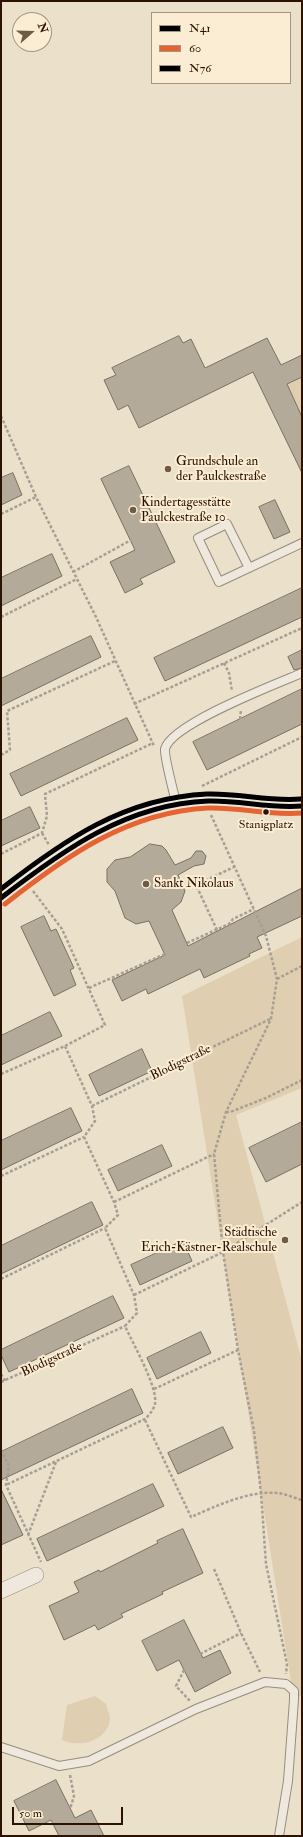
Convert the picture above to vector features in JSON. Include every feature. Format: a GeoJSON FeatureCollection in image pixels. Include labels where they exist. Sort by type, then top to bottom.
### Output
{"type":"FeatureCollection","features":[{"type":"Feature","properties":{"kind":"street"},"geometry":{"type":"LineString","coordinates":[[1,898],[24,880],[96,831],[117,820],[148,810],[176,803],[201,801],[276,807],[302,806]]}},
{"type":"Feature","properties":{"kind":"street"},"geometry":{"type":"LineString","coordinates":[[1,1591],[39,1569]]}},
{"type":"Feature","properties":{"kind":"lane"},"geometry":{"type":"LineString","coordinates":[[249,568],[227,524],[198,538],[219,582],[249,568],[302,543]]}},
{"type":"Feature","properties":{"kind":"lane"},"geometry":{"type":"LineString","coordinates":[[176,803],[165,750],[169,740],[198,720],[302,673]]}},
{"type":"Feature","properties":{"kind":"lane"},"geometry":{"type":"LineString","coordinates":[[1,1747],[59,1766],[89,1761],[196,1709],[265,1682],[286,1684],[294,1691],[294,1700],[288,1781],[279,1836]]}},
{"type":"Feature","properties":{"kind":"path"},"geometry":{"type":"LineString","coordinates":[[1,416],[36,497],[96,617],[156,750]]}},
{"type":"Feature","properties":{"kind":"path"},"geometry":{"type":"LineString","coordinates":[[1,514],[36,497]]}},
{"type":"Feature","properties":{"kind":"path"},"geometry":{"type":"LineString","coordinates":[[73,572],[131,540]]}},
{"type":"Feature","properties":{"kind":"path"},"geometry":{"type":"LineString","coordinates":[[1,617],[64,587],[77,579]]}},
{"type":"Feature","properties":{"kind":"path"},"geometry":{"type":"LineString","coordinates":[[134,704],[302,628]]}},
{"type":"Feature","properties":{"kind":"path"},"geometry":{"type":"LineString","coordinates":[[1,755],[10,750],[7,711],[115,661]]}},
{"type":"Feature","properties":{"kind":"path"},"geometry":{"type":"LineString","coordinates":[[286,1684],[287,1664],[266,1564],[261,1493],[254,1432],[238,1350],[223,1252],[214,1154],[226,1112],[271,1019],[277,979],[266,936],[211,818],[201,801],[201,786],[302,737]]}},
{"type":"Feature","properties":{"kind":"path"},"geometry":{"type":"LineString","coordinates":[[1,854],[42,833],[47,816],[45,794],[153,743]]}},
{"type":"Feature","properties":{"kind":"path"},"geometry":{"type":"LineString","coordinates":[[217,930],[196,885],[234,867]]}},
{"type":"Feature","properties":{"kind":"path"},"geometry":{"type":"LineString","coordinates":[[1,1074],[65,1047],[105,1025],[62,929],[24,880]]}},
{"type":"Feature","properties":{"kind":"path"},"geometry":{"type":"LineString","coordinates":[[187,943],[217,930],[254,909]]}},
{"type":"Feature","properties":{"kind":"path"},"geometry":{"type":"LineString","coordinates":[[89,988],[165,954]]}},
{"type":"Feature","properties":{"kind":"path"},"geometry":{"type":"LineString","coordinates":[[277,979],[302,966]]}},
{"type":"Feature","properties":{"kind":"path","name":"Blodigstraße"},"geometry":{"type":"LineString","coordinates":[[92,1106],[271,1019]]}},
{"type":"Feature","properties":{"kind":"path"},"geometry":{"type":"LineString","coordinates":[[1,1176],[84,1137],[95,1121],[92,1106],[65,1047]]}},
{"type":"Feature","properties":{"kind":"path"},"geometry":{"type":"LineString","coordinates":[[226,1112],[230,1112],[266,1098],[302,1080]]}},
{"type":"Feature","properties":{"kind":"path"},"geometry":{"type":"LineString","coordinates":[[1,1278],[105,1228],[118,1215],[114,1202],[84,1137]]}},
{"type":"Feature","properties":{"kind":"path"},"geometry":{"type":"LineString","coordinates":[[114,1202],[214,1154]]}},
{"type":"Feature","properties":{"kind":"path"},"geometry":{"type":"LineString","coordinates":[[134,1295],[223,1252],[302,1202]]}},
{"type":"Feature","properties":{"kind":"path"},"geometry":{"type":"LineString","coordinates":[[6,1485],[145,1419],[153,1411],[155,1403],[154,1388],[125,1326],[137,1313],[134,1295],[105,1228]]}},
{"type":"Feature","properties":{"kind":"path","name":"Blodigstraße"},"geometry":{"type":"LineString","coordinates":[[1,1382],[125,1326]]}},
{"type":"Feature","properties":{"kind":"path"},"geometry":{"type":"LineString","coordinates":[[154,1388],[238,1350]]}},
{"type":"Feature","properties":{"kind":"path"},"geometry":{"type":"LineString","coordinates":[[1,1374],[5,1381]]}},
{"type":"Feature","properties":{"kind":"path"},"geometry":{"type":"LineString","coordinates":[[145,1419],[191,1517],[220,1504],[261,1493],[279,1493],[302,1500]]}},
{"type":"Feature","properties":{"kind":"path"},"geometry":{"type":"LineString","coordinates":[[1,1450],[8,1466],[6,1485],[28,1535],[39,1569]]}},
{"type":"Feature","properties":{"kind":"path"},"geometry":{"type":"LineString","coordinates":[[28,1535],[57,1461]]}},
{"type":"Feature","properties":{"kind":"path"},"geometry":{"type":"LineString","coordinates":[[214,1569],[241,1633],[265,1682]]}},
{"type":"Feature","properties":{"kind":"path"},"geometry":{"type":"LineString","coordinates":[[200,1654],[241,1633]]}},
{"type":"Feature","properties":{"kind":"path"},"geometry":{"type":"LineString","coordinates":[[184,1670],[176,1686],[195,1705],[196,1709]]}},
{"type":"Feature","properties":{"kind":"path"},"geometry":{"type":"LineString","coordinates":[[68,1764],[74,1796],[70,1810]]}},
{"type":"Feature","properties":{"kind":"shaded area"},"geometry":{"type":"Polygon","coordinates":[[[302,377],[302,417],[287,384],[302,377]]]}},
{"type":"Feature","properties":{"kind":"shaded area"},"geometry":{"type":"Polygon","coordinates":[[[302,937],[302,1088],[236,1115],[302,1361],[302,1695],[294,1700],[182,996],[302,937]]]}},
{"type":"Feature","properties":{"kind":"shaded area"},"geometry":{"type":"Polygon","coordinates":[[[95,1696],[106,1704],[110,1716],[108,1727],[104,1733],[98,1738],[84,1743],[62,1740],[67,1705],[95,1696]]]}},
{"type":"Feature","properties":{"kind":"building","name":"Grundschule an der Paulckestraße"},"geometry":{"type":"Polygon","coordinates":[[[179,336],[183,343],[191,339],[205,368],[267,338],[281,365],[302,355],[302,377],[287,384],[302,417],[302,473],[253,372],[139,428],[128,405],[118,410],[104,380],[116,375],[112,368],[179,336]]]}},
{"type":"Feature","properties":{"kind":"building","name":"Kindertagesstätte Paulckestraße 10"},"geometry":{"type":"Polygon","coordinates":[[[129,466],[175,562],[140,579],[143,584],[125,593],[110,562],[135,550],[101,479],[129,466]]]}},
{"type":"Feature","properties":{"kind":"building"},"geometry":{"type":"Polygon","coordinates":[[[13,473],[22,495],[1,505],[1,478],[13,473]]]}},
{"type":"Feature","properties":{"kind":"building"},"geometry":{"type":"Polygon","coordinates":[[[275,500],[290,532],[274,539],[259,507],[275,500]]]}},
{"type":"Feature","properties":{"kind":"building"},"geometry":{"type":"Polygon","coordinates":[[[52,554],[62,576],[1,606],[1,578],[52,554]]]}},
{"type":"Feature","properties":{"kind":"building"},"geometry":{"type":"Polygon","coordinates":[[[302,588],[302,617],[165,681],[154,658],[302,588]]]}},
{"type":"Feature","properties":{"kind":"building"},"geometry":{"type":"Polygon","coordinates":[[[91,636],[101,657],[1,706],[1,679],[91,636]]]}},
{"type":"Feature","properties":{"kind":"building"},"geometry":{"type":"Polygon","coordinates":[[[302,650],[302,668],[294,670],[288,657],[302,650]]]}},
{"type":"Feature","properties":{"kind":"building"},"geometry":{"type":"Polygon","coordinates":[[[302,689],[302,724],[207,770],[193,742],[302,689]]]}},
{"type":"Feature","properties":{"kind":"building"},"geometry":{"type":"Polygon","coordinates":[[[127,718],[138,740],[21,796],[10,774],[127,718]]]}},
{"type":"Feature","properties":{"kind":"building"},"geometry":{"type":"Polygon","coordinates":[[[30,807],[40,828],[1,846],[1,821],[30,807]]]}},
{"type":"Feature","properties":{"kind":"building"},"geometry":{"type":"Polygon","coordinates":[[[150,844],[162,846],[175,865],[191,858],[196,851],[202,851],[206,856],[204,864],[194,866],[178,875],[185,891],[181,902],[172,910],[188,946],[302,888],[302,916],[257,937],[262,948],[249,954],[250,956],[204,978],[200,969],[148,994],[146,989],[122,1001],[112,980],[165,955],[149,921],[136,924],[125,918],[115,891],[107,882],[107,869],[115,860],[130,857],[150,844]]]}},
{"type":"Feature","properties":{"kind":"building"},"geometry":{"type":"Polygon","coordinates":[[[44,916],[51,931],[56,929],[74,968],[70,970],[76,985],[54,996],[21,927],[44,916]]]}},
{"type":"Feature","properties":{"kind":"building"},"geometry":{"type":"Polygon","coordinates":[[[50,1012],[62,1036],[1,1065],[1,1036],[50,1012]]]}},
{"type":"Feature","properties":{"kind":"building"},"geometry":{"type":"Polygon","coordinates":[[[142,1049],[152,1071],[99,1096],[89,1075],[142,1049]]]}},
{"type":"Feature","properties":{"kind":"building"},"geometry":{"type":"Polygon","coordinates":[[[71,1108],[82,1131],[1,1170],[1,1141],[71,1108]]]}},
{"type":"Feature","properties":{"kind":"building"},"geometry":{"type":"Polygon","coordinates":[[[302,1122],[302,1164],[266,1182],[249,1148],[302,1122]]]}},
{"type":"Feature","properties":{"kind":"building"},"geometry":{"type":"Polygon","coordinates":[[[162,1145],[172,1166],[118,1191],[108,1170],[162,1145]]]}},
{"type":"Feature","properties":{"kind":"building"},"geometry":{"type":"Polygon","coordinates":[[[92,1202],[103,1225],[1,1274],[1,1246],[92,1202]]]}},
{"type":"Feature","properties":{"kind":"building"},"geometry":{"type":"Polygon","coordinates":[[[183,1241],[192,1261],[140,1285],[131,1265],[183,1241]]]}},
{"type":"Feature","properties":{"kind":"building"},"geometry":{"type":"Polygon","coordinates":[[[113,1296],[124,1318],[9,1372],[1,1355],[1,1350],[113,1296]]]}},
{"type":"Feature","properties":{"kind":"building"},"geometry":{"type":"Polygon","coordinates":[[[201,1332],[211,1353],[157,1379],[147,1358],[201,1332]]]}},
{"type":"Feature","properties":{"kind":"building"},"geometry":{"type":"Polygon","coordinates":[[[132,1389],[143,1413],[1,1480],[1,1452],[132,1389]]]}},
{"type":"Feature","properties":{"kind":"building"},"geometry":{"type":"Polygon","coordinates":[[[223,1427],[233,1448],[178,1474],[168,1453],[223,1427]]]}},
{"type":"Feature","properties":{"kind":"building"},"geometry":{"type":"Polygon","coordinates":[[[153,1484],[164,1506],[47,1561],[37,1539],[153,1484]]]}},
{"type":"Feature","properties":{"kind":"building"},"geometry":{"type":"Polygon","coordinates":[[[1,1489],[23,1535],[1,1545],[1,1489]]]}},
{"type":"Feature","properties":{"kind":"building"},"geometry":{"type":"Polygon","coordinates":[[[183,1529],[203,1573],[162,1592],[163,1594],[121,1614],[123,1617],[98,1630],[95,1625],[64,1640],[49,1606],[79,1592],[74,1582],[99,1570],[100,1572],[158,1543],[157,1541],[183,1529]]]}},
{"type":"Feature","properties":{"kind":"building"},"geometry":{"type":"Polygon","coordinates":[[[184,1620],[203,1658],[220,1650],[231,1673],[195,1692],[179,1660],[157,1671],[142,1641],[184,1620]]]}},
{"type":"Feature","properties":{"kind":"building"},"geometry":{"type":"Polygon","coordinates":[[[56,1780],[75,1818],[91,1810],[104,1836],[59,1836],[51,1820],[29,1831],[14,1801],[56,1780]]]}},
{"type":"Feature","properties":{"kind":"transit line","name":"N76"},"geometry":{"type":"LineString","coordinates":[[1,889],[72,838],[122,813],[149,804],[177,797],[207,794],[289,800],[301,799]]}},
{"type":"Feature","properties":{"kind":"transit line","name":"N41"},"geometry":{"type":"LineString","coordinates":[[1,898],[24,880],[72,847],[123,820],[150,811],[178,804],[208,801],[290,807],[302,806]]}},
{"type":"Feature","properties":{"kind":"transit line","name":"60"},"geometry":{"type":"LineString","coordinates":[[5,904],[51,869],[75,854],[125,827],[151,818],[179,811],[208,808],[290,814],[302,813]]}},
{"type":"Feature","properties":{"kind":"place","name":"Grundschule an der Paulckestraße"},"geometry":{"type":"Point","coordinates":[168,469]}},
{"type":"Feature","properties":{"kind":"place","name":"Kindertagesstätte Paulckestraße 10"},"geometry":{"type":"Point","coordinates":[133,510]}},
{"type":"Feature","properties":{"kind":"place","name":"Stanigplatz"},"geometry":{"type":"Point","coordinates":[266,812]}},
{"type":"Feature","properties":{"kind":"place","name":"Sankt Nikolaus"},"geometry":{"type":"Point","coordinates":[146,884]}},
{"type":"Feature","properties":{"kind":"place","name":"Städtische Erich-Kästner-Realschule"},"geometry":{"type":"Point","coordinates":[285,1240]}}]}
